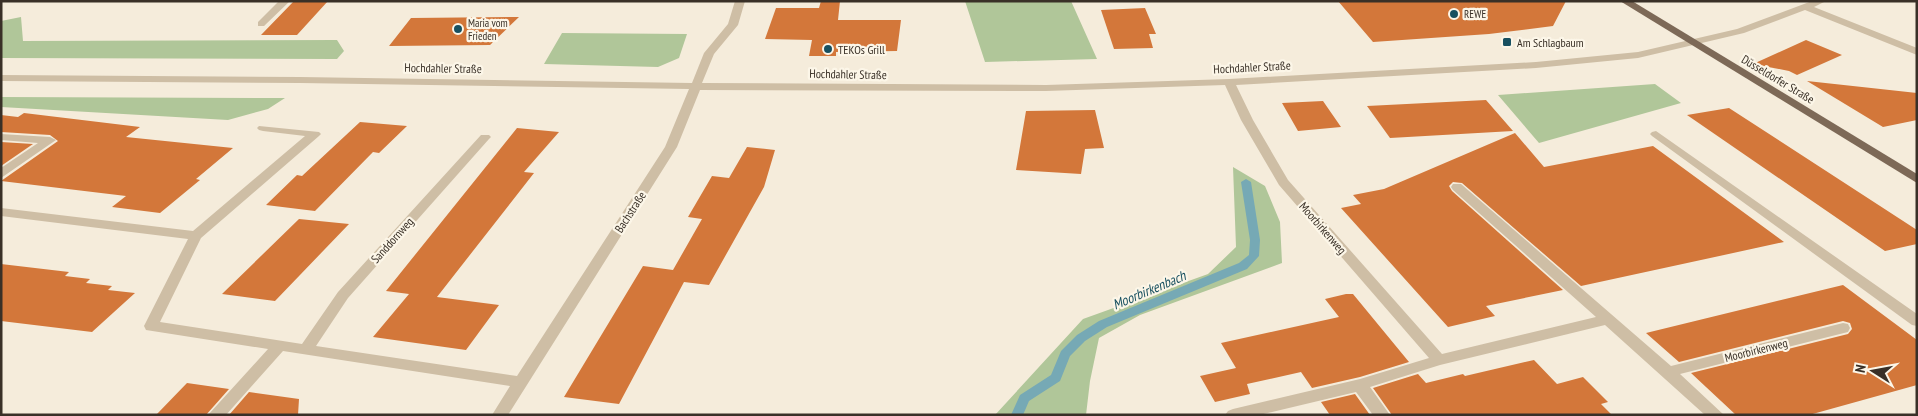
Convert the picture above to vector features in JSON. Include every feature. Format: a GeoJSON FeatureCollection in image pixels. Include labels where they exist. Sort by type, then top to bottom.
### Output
{"type":"FeatureCollection","features":[{"type":"Feature","properties":{"kind":"main road","name":"Düsseldorfer Straße"},"geometry":{"type":"LineString","coordinates":[[1624,1],[1917,179]]}},
{"type":"Feature","properties":{"kind":"street"},"geometry":{"type":"LineString","coordinates":[[261,24],[284,1]]}},
{"type":"Feature","properties":{"kind":"street","name":"Bachstraße"},"geometry":{"type":"LineString","coordinates":[[500,415],[671,147],[709,53],[733,25],[740,1]]}},
{"type":"Feature","properties":{"kind":"street"},"geometry":{"type":"LineString","coordinates":[[1692,43],[1740,30],[1821,1]]}},
{"type":"Feature","properties":{"kind":"street"},"geometry":{"type":"LineString","coordinates":[[1806,7],[1917,52]]}},
{"type":"Feature","properties":{"kind":"street","name":"Hochdahler Straße"},"geometry":{"type":"LineString","coordinates":[[1,78],[290,80],[696,87],[1036,88],[1228,82],[1536,66],[1638,54],[1692,43]]}},
{"type":"Feature","properties":{"kind":"street","name":"Moorbirkenweg"},"geometry":{"type":"LineString","coordinates":[[1228,82],[1247,120],[1283,182],[1439,360]]}},
{"type":"Feature","properties":{"kind":"street"},"geometry":{"type":"LineString","coordinates":[[263,128],[315,134],[196,236],[151,326],[521,382]]}},
{"type":"Feature","properties":{"kind":"street"},"geometry":{"type":"LineString","coordinates":[[1656,134],[1917,321]]}},
{"type":"Feature","properties":{"kind":"street"},"geometry":{"type":"LineString","coordinates":[[1,137],[50,140],[1,174]]}},
{"type":"Feature","properties":{"kind":"street","name":"Sanddornweg"},"geometry":{"type":"LineString","coordinates":[[306,349],[343,295],[485,137]]}},
{"type":"Feature","properties":{"kind":"street"},"geometry":{"type":"LineString","coordinates":[[1457,187],[1716,415]]}},
{"type":"Feature","properties":{"kind":"street"},"geometry":{"type":"LineString","coordinates":[[1,212],[196,236]]}},
{"type":"Feature","properties":{"kind":"street"},"geometry":{"type":"LineString","coordinates":[[1233,415],[1360,385],[1439,360],[1608,319]]}},
{"type":"Feature","properties":{"kind":"street","name":"Moorbirkenweg"},"geometry":{"type":"LineString","coordinates":[[1668,372],[1843,328]]}},
{"type":"Feature","properties":{"kind":"street"},"geometry":{"type":"LineString","coordinates":[[216,415],[280,345]]}},
{"type":"Feature","properties":{"kind":"street"},"geometry":{"type":"LineString","coordinates":[[1360,385],[1382,415]]}},
{"type":"Feature","properties":{"kind":"green space"},"geometry":{"type":"Polygon","coordinates":[[[965,1],[1071,1],[1097,59],[985,62],[965,1]]]}},
{"type":"Feature","properties":{"kind":"green space"},"geometry":{"type":"Polygon","coordinates":[[[21,17],[23,41],[337,40],[344,51],[337,59],[1,58],[1,21],[21,17]]]}},
{"type":"Feature","properties":{"kind":"green space"},"geometry":{"type":"Polygon","coordinates":[[[562,33],[687,34],[679,58],[658,67],[544,64],[562,33]]]}},
{"type":"Feature","properties":{"kind":"green space"},"geometry":{"type":"Polygon","coordinates":[[[1655,84],[1681,103],[1539,143],[1498,95],[1655,84]]]}},
{"type":"Feature","properties":{"kind":"green space"},"geometry":{"type":"Polygon","coordinates":[[[1,97],[285,98],[268,109],[228,120],[1,107],[1,97]]]}},
{"type":"Feature","properties":{"kind":"green space"},"geometry":{"type":"Polygon","coordinates":[[[1233,167],[1265,186],[1280,222],[1282,263],[1140,315],[1099,338],[1090,381],[1086,415],[995,415],[1083,319],[1208,274],[1236,247],[1233,167]]]}},
{"type":"Feature","properties":{"kind":"building"},"geometry":{"type":"Polygon","coordinates":[[[294,1],[328,1],[297,35],[261,35],[294,1]]]}},
{"type":"Feature","properties":{"kind":"building"},"geometry":{"type":"Polygon","coordinates":[[[821,1],[840,1],[838,20],[901,20],[897,51],[836,52],[836,56],[809,56],[812,40],[765,39],[776,8],[819,8],[821,1]]]}},
{"type":"Feature","properties":{"kind":"building","name":"REWE"},"geometry":{"type":"Polygon","coordinates":[[[1338,1],[1566,1],[1553,26],[1489,34],[1373,42],[1338,1]]]}},
{"type":"Feature","properties":{"kind":"building"},"geometry":{"type":"Polygon","coordinates":[[[1145,8],[1156,34],[1149,34],[1153,48],[1114,49],[1101,10],[1145,8]]]}},
{"type":"Feature","properties":{"kind":"building"},"geometry":{"type":"Polygon","coordinates":[[[519,17],[490,45],[389,46],[411,18],[519,17]]]}},
{"type":"Feature","properties":{"kind":"building"},"geometry":{"type":"Polygon","coordinates":[[[1806,40],[1842,55],[1797,75],[1789,71],[1753,64],[1806,40]]]}},
{"type":"Feature","properties":{"kind":"building"},"geometry":{"type":"Polygon","coordinates":[[[1807,81],[1917,93],[1917,120],[1883,127],[1807,81]]]}},
{"type":"Feature","properties":{"kind":"building"},"geometry":{"type":"Polygon","coordinates":[[[1486,100],[1513,131],[1390,138],[1367,106],[1486,100]]]}},
{"type":"Feature","properties":{"kind":"building"},"geometry":{"type":"Polygon","coordinates":[[[1323,101],[1341,127],[1298,131],[1282,103],[1323,101]]]}},
{"type":"Feature","properties":{"kind":"building"},"geometry":{"type":"Polygon","coordinates":[[[1729,108],[1917,230],[1917,244],[1885,251],[1687,115],[1729,108]]]}},
{"type":"Feature","properties":{"kind":"building"},"geometry":{"type":"Polygon","coordinates":[[[1095,110],[1104,148],[1085,149],[1081,174],[1016,170],[1026,111],[1095,110]]]}},
{"type":"Feature","properties":{"kind":"building"},"geometry":{"type":"Polygon","coordinates":[[[24,113],[140,127],[126,137],[233,148],[196,179],[200,180],[160,213],[112,207],[126,196],[1,181],[58,141],[50,135],[1,132],[1,115],[18,117],[24,113]]]}},
{"type":"Feature","properties":{"kind":"building"},"geometry":{"type":"Polygon","coordinates":[[[360,122],[407,126],[379,153],[373,152],[315,211],[266,205],[297,175],[302,176],[360,122]]]}},
{"type":"Feature","properties":{"kind":"building"},"geometry":{"type":"Polygon","coordinates":[[[517,128],[559,132],[524,172],[534,173],[437,297],[499,305],[466,350],[373,337],[409,294],[386,291],[517,128]]]}},
{"type":"Feature","properties":{"kind":"building"},"geometry":{"type":"Polygon","coordinates":[[[1515,133],[1544,167],[1653,146],[1784,242],[1581,286],[1462,183],[1453,182],[1449,186],[1452,191],[1563,290],[1486,306],[1495,316],[1448,327],[1341,208],[1361,204],[1353,195],[1384,189],[1515,133]]]}},
{"type":"Feature","properties":{"kind":"building"},"geometry":{"type":"Polygon","coordinates":[[[1,142],[33,144],[1,166],[1,142]]]}},
{"type":"Feature","properties":{"kind":"building"},"geometry":{"type":"Polygon","coordinates":[[[747,147],[775,150],[764,187],[709,285],[684,282],[619,404],[564,397],[643,266],[673,270],[702,219],[688,217],[712,176],[729,178],[747,147]]]}},
{"type":"Feature","properties":{"kind":"building"},"geometry":{"type":"Polygon","coordinates":[[[299,219],[349,224],[275,301],[222,294],[299,219]]]}},
{"type":"Feature","properties":{"kind":"building"},"geometry":{"type":"Polygon","coordinates":[[[1,264],[69,272],[65,276],[90,279],[86,283],[112,286],[108,290],[135,293],[92,332],[1,321],[1,264]]]}},
{"type":"Feature","properties":{"kind":"building"},"geometry":{"type":"Polygon","coordinates":[[[1843,285],[1917,340],[1917,385],[1809,415],[1736,415],[1691,373],[1848,334],[1852,329],[1850,323],[1843,321],[1679,362],[1646,333],[1843,285]]]}},
{"type":"Feature","properties":{"kind":"building"},"geometry":{"type":"Polygon","coordinates":[[[1353,294],[1409,362],[1360,377],[1312,388],[1301,372],[1247,384],[1250,394],[1215,402],[1200,376],[1236,368],[1221,343],[1339,317],[1325,299],[1353,294]]]}},
{"type":"Feature","properties":{"kind":"building"},"geometry":{"type":"Polygon","coordinates":[[[1534,360],[1557,384],[1583,377],[1608,402],[1601,404],[1612,415],[1392,415],[1373,388],[1418,374],[1426,383],[1534,360]]]}},
{"type":"Feature","properties":{"kind":"building"},"geometry":{"type":"Polygon","coordinates":[[[187,383],[229,389],[206,415],[156,415],[187,383]]]}},
{"type":"Feature","properties":{"kind":"building"},"geometry":{"type":"Polygon","coordinates":[[[249,392],[299,399],[298,415],[229,415],[249,392]]]}},
{"type":"Feature","properties":{"kind":"building"},"geometry":{"type":"Polygon","coordinates":[[[1355,394],[1370,415],[1330,415],[1321,402],[1355,394]]]}},
{"type":"Feature","properties":{"kind":"waterway","name":"Moorbirkenbach"},"geometry":{"type":"LineString","coordinates":[[1017,415],[1024,398],[1056,378],[1065,354],[1081,338],[1103,324],[1243,266],[1254,256],[1255,240],[1246,182]]}},
{"type":"Feature","properties":{"kind":"place","name":"REWE"},"geometry":{"type":"Point","coordinates":[1454,14]}},
{"type":"Feature","properties":{"kind":"place","name":"Maria vom Frieden"},"geometry":{"type":"Point","coordinates":[458,29]}},
{"type":"Feature","properties":{"kind":"place","name":"Am Schlagbaum"},"geometry":{"type":"Point","coordinates":[1507,42]}},
{"type":"Feature","properties":{"kind":"place","name":"TEKOs Grill"},"geometry":{"type":"Point","coordinates":[828,49]}}]}
